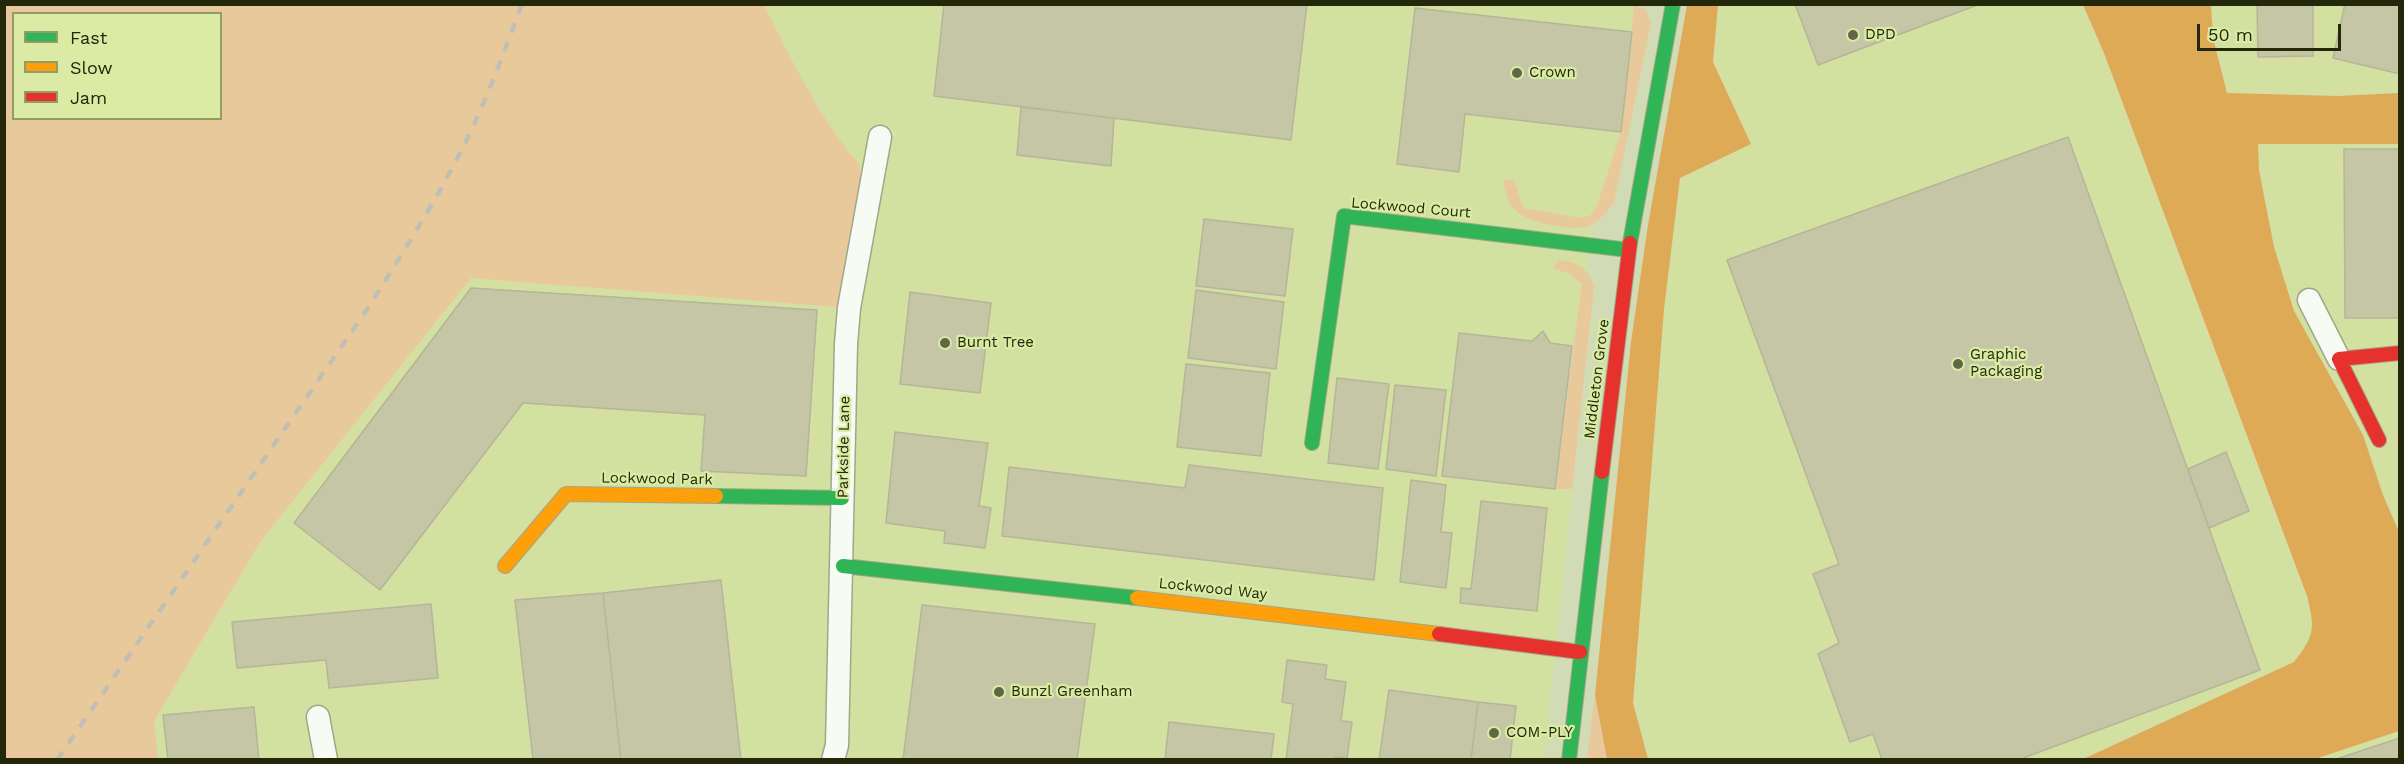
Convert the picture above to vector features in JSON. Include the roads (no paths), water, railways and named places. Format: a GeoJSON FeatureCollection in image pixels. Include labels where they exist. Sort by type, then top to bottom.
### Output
{"type":"FeatureCollection","features":[{"type":"Feature","properties":{"kind":"street","name":"Middleton Grove"},"geometry":{"type":"LineString","coordinates":[[1569,759],[1629,250],[1673,4]]}},
{"type":"Feature","properties":{"kind":"street","name":"Parkside Lane"},"geometry":{"type":"LineString","coordinates":[[833,759],[837,745],[843,566],[842,498],[846,344],[849,308],[880,137]]}},
{"type":"Feature","properties":{"kind":"street","name":"Lockwood Court"},"geometry":{"type":"LineString","coordinates":[[1312,443],[1344,216],[1629,250]]}},
{"type":"Feature","properties":{"kind":"street"},"geometry":{"type":"LineString","coordinates":[[2309,300],[2379,440]]}},
{"type":"Feature","properties":{"kind":"street"},"geometry":{"type":"LineString","coordinates":[[2339,359],[2400,353]]}},
{"type":"Feature","properties":{"kind":"street","name":"Lockwood Park"},"geometry":{"type":"LineString","coordinates":[[505,566],[566,494],[842,498]]}},
{"type":"Feature","properties":{"kind":"street","name":"Lockwood Way"},"geometry":{"type":"LineString","coordinates":[[843,566],[1266,612],[1580,652]]}},
{"type":"Feature","properties":{"kind":"street"},"geometry":{"type":"LineString","coordinates":[[318,717],[326,759]]}},
{"type":"Feature","properties":{"kind":"railway"},"geometry":{"type":"LineString","coordinates":[[57,760],[368,308],[407,245],[468,137],[490,88],[522,4]]}},
{"type":"Feature","properties":{"kind":"place","name":"DPD"},"geometry":{"type":"Point","coordinates":[1853,35]}},
{"type":"Feature","properties":{"kind":"place","name":"Crown"},"geometry":{"type":"Point","coordinates":[1517,73]}},
{"type":"Feature","properties":{"kind":"place","name":"Burnt Tree"},"geometry":{"type":"Point","coordinates":[945,343]}},
{"type":"Feature","properties":{"kind":"place","name":"Graphic Packaging"},"geometry":{"type":"Point","coordinates":[1958,364]}},
{"type":"Feature","properties":{"kind":"place","name":"Bunzl Greenham"},"geometry":{"type":"Point","coordinates":[999,692]}},
{"type":"Feature","properties":{"kind":"place","name":"COM-PLY"},"geometry":{"type":"Point","coordinates":[1494,733]}}]}
